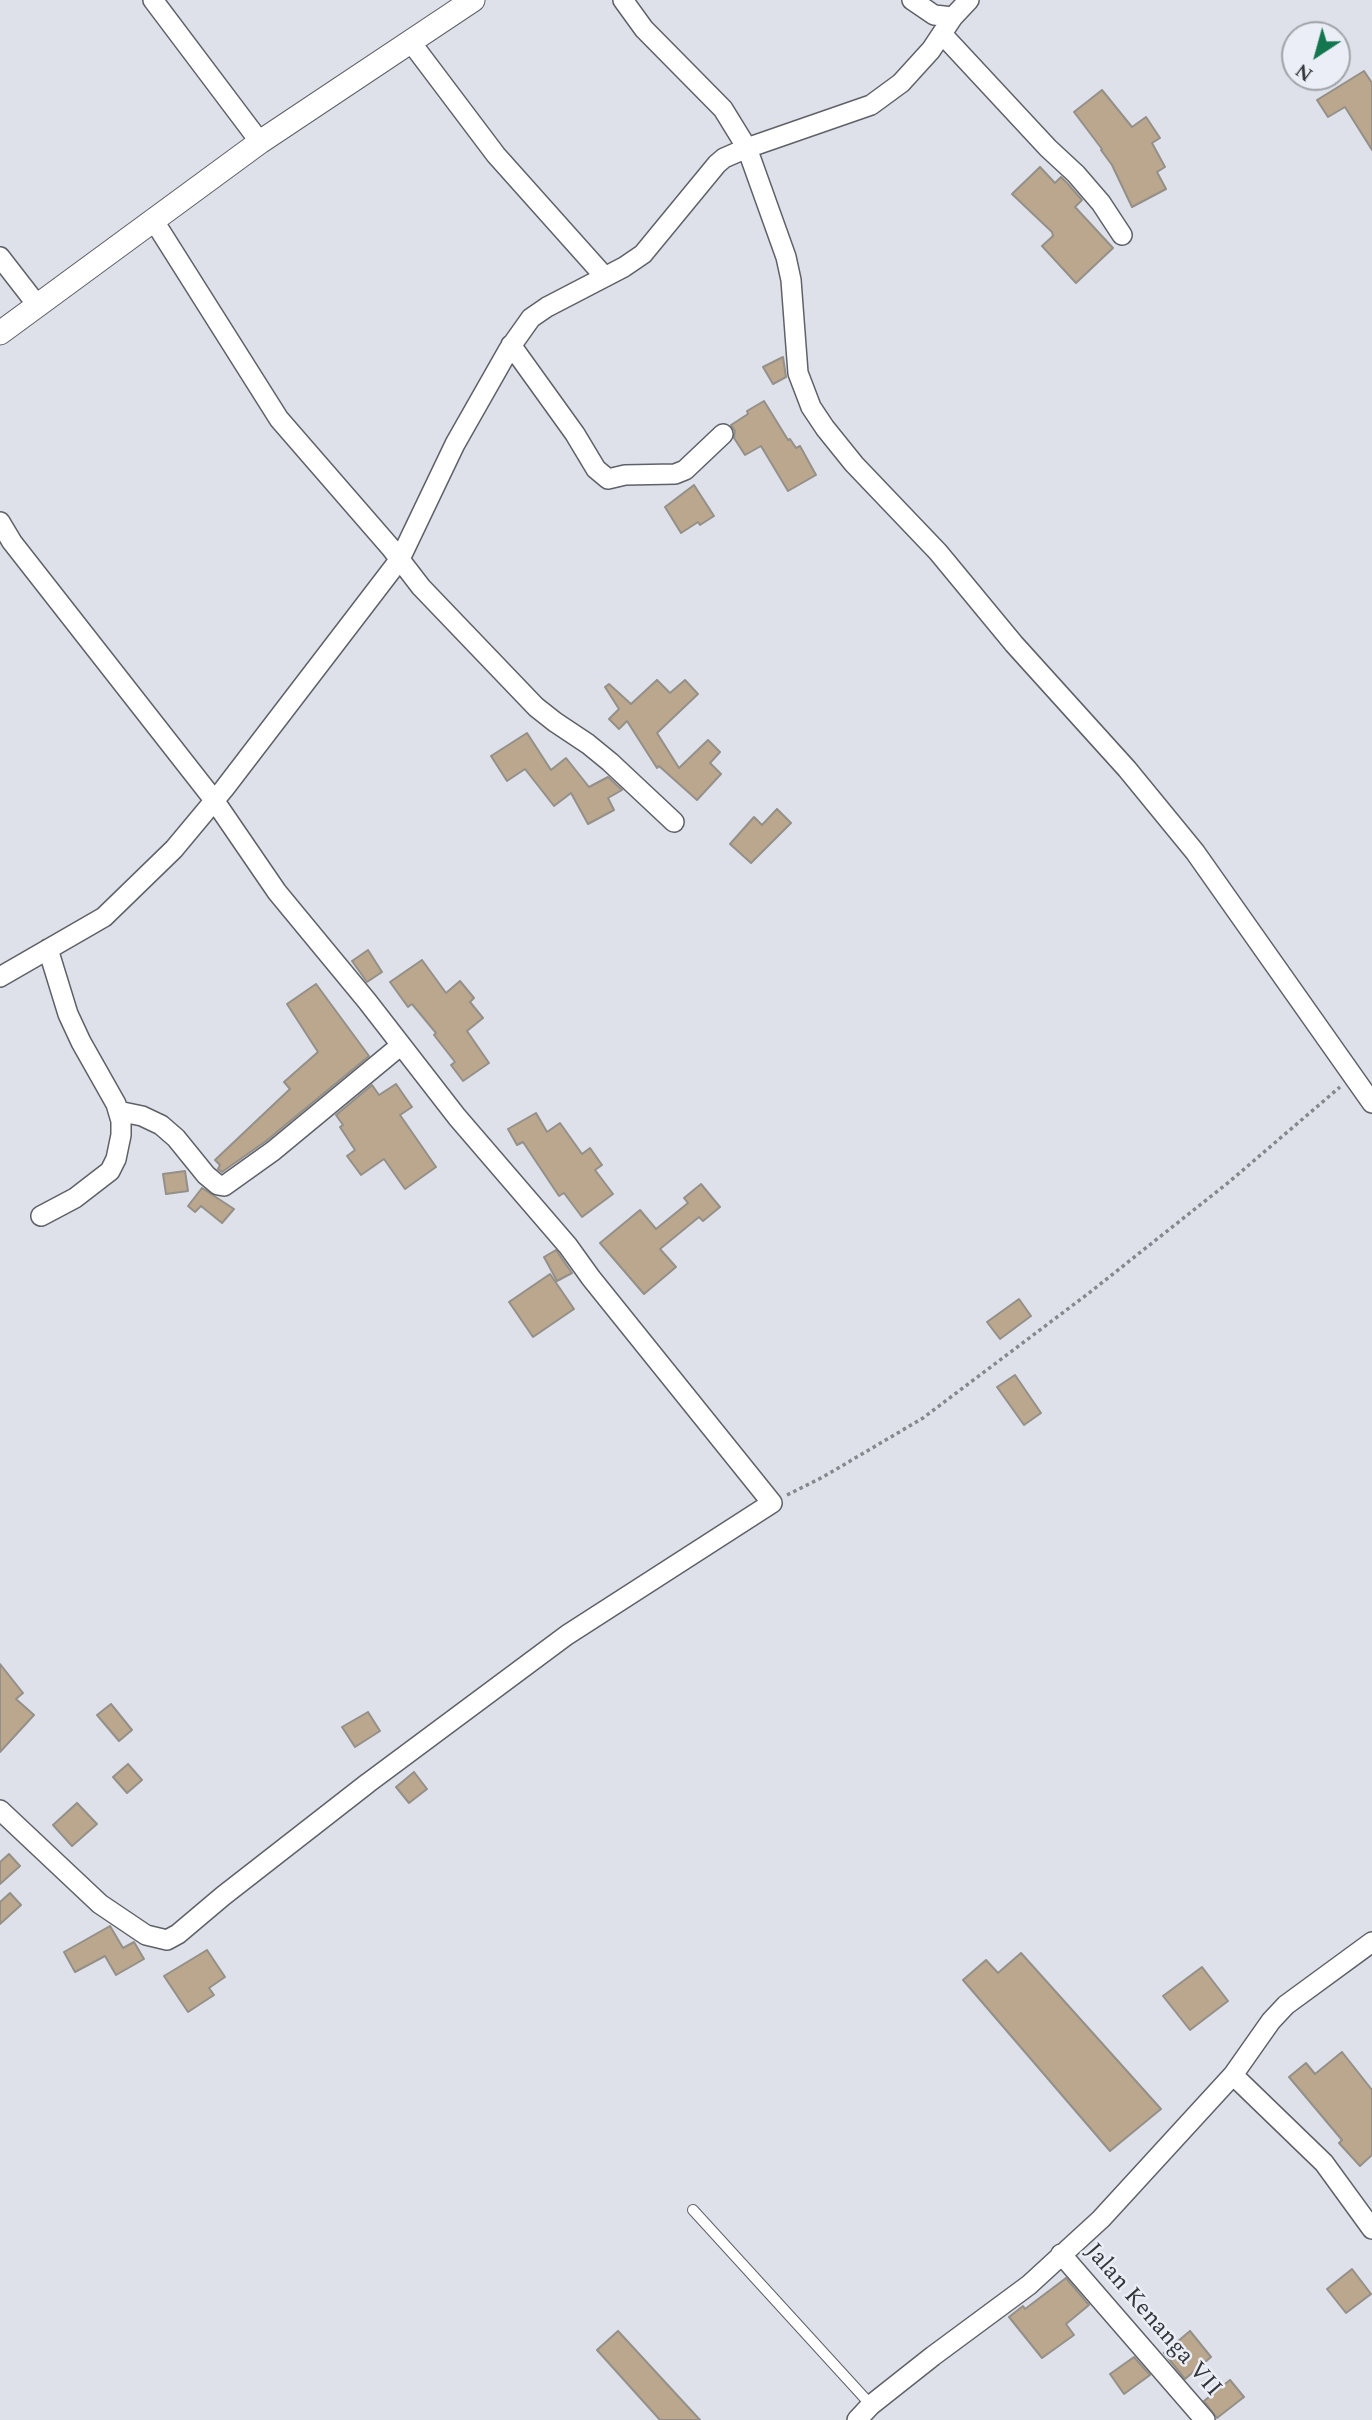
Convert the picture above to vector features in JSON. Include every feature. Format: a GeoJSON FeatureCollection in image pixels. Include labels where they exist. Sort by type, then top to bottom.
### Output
{"type":"FeatureCollection","features":[{"type":"Feature","properties":{"kind":"street"},"geometry":{"type":"LineString","coordinates":[[153,0],[260,142]]}},
{"type":"Feature","properties":{"kind":"street"},"geometry":{"type":"LineString","coordinates":[[0,333],[260,142],[472,0]]}},
{"type":"Feature","properties":{"kind":"street"},"geometry":{"type":"LineString","coordinates":[[623,0],[644,29],[723,109],[747,148],[786,257],[794,311],[798,373],[811,407],[854,464],[937,552],[1014,644],[1127,769],[1195,852],[1372,1103]]}},
{"type":"Feature","properties":{"kind":"street"},"geometry":{"type":"LineString","coordinates":[[912,0],[934,15],[953,17]]}},
{"type":"Feature","properties":{"kind":"street"},"geometry":{"type":"LineString","coordinates":[[0,977],[104,917],[174,849],[214,800],[400,559],[455,444],[524,325],[539,312],[643,254],[717,164],[747,148],[871,105],[901,83],[931,50],[953,17],[969,0]]}},
{"type":"Feature","properties":{"kind":"street"},"geometry":{"type":"LineString","coordinates":[[942,34],[1048,148],[1076,174],[1101,202],[1122,235]]}},
{"type":"Feature","properties":{"kind":"street"},"geometry":{"type":"LineString","coordinates":[[410,41],[496,155],[605,276]]}},
{"type":"Feature","properties":{"kind":"street"},"geometry":{"type":"LineString","coordinates":[[154,221],[207,309],[279,419],[421,587],[537,706],[610,762],[674,822]]}},
{"type":"Feature","properties":{"kind":"street"},"geometry":{"type":"LineString","coordinates":[[0,257],[38,306]]}},
{"type":"Feature","properties":{"kind":"street"},"geometry":{"type":"LineString","coordinates":[[511,345],[575,434],[596,469],[608,478],[675,474],[685,470],[723,434]]}},
{"type":"Feature","properties":{"kind":"street"},"geometry":{"type":"LineString","coordinates":[[0,522],[12,542],[214,800],[277,892],[367,1001],[400,1046],[568,1246],[772,1503],[567,1635],[368,1783],[167,1940],[146,1935],[100,1904],[0,1810]]}},
{"type":"Feature","properties":{"kind":"street"},"geometry":{"type":"LineString","coordinates":[[41,1216],[75,1198],[110,1171],[116,1159],[121,1135],[118,1111],[68,1014],[48,949]]}},
{"type":"Feature","properties":{"kind":"street"},"geometry":{"type":"LineString","coordinates":[[118,1111],[142,1115],[161,1125],[176,1138],[206,1175],[218,1185],[224,1186],[273,1151],[400,1046]]}},
{"type":"Feature","properties":{"kind":"street"},"geometry":{"type":"LineString","coordinates":[[857,2420],[871,2405],[933,2356],[1029,2286],[1061,2253],[1101,2219],[1233,2075],[1270,2021],[1286,2005],[1372,1942]]}},
{"type":"Feature","properties":{"kind":"street"},"geometry":{"type":"LineString","coordinates":[[1233,2075],[1324,2163],[1372,2229]]}},
{"type":"Feature","properties":{"kind":"street","name":"Jalan Kenanga VII"},"geometry":{"type":"LineString","coordinates":[[1061,2253],[1205,2420]]}},
{"type":"Feature","properties":{"kind":"lane"},"geometry":{"type":"LineString","coordinates":[[693,2210],[871,2405]]}},
{"type":"Feature","properties":{"kind":"path"},"geometry":{"type":"LineString","coordinates":[[772,1503],[912,1426],[1089,1293],[1229,1182],[1353,1077]]}},
{"type":"Feature","properties":{"kind":"building"},"geometry":{"type":"Polygon","coordinates":[[[1364,71],[1372,83],[1372,150],[1345,107],[1328,117],[1317,100],[1332,91],[1351,91],[1351,79],[1364,71]]]}},
{"type":"Feature","properties":{"kind":"building"},"geometry":{"type":"Polygon","coordinates":[[[1102,90],[1132,127],[1146,117],[1160,138],[1152,143],[1165,167],[1157,172],[1166,189],[1132,207],[1112,165],[1074,112],[1102,90]]]}},
{"type":"Feature","properties":{"kind":"building"},"geometry":{"type":"Polygon","coordinates":[[[1040,167],[1055,183],[1061,177],[1067,183],[1082,200],[1075,207],[1113,248],[1076,283],[1042,246],[1053,236],[1052,232],[1012,194],[1040,167]]]}},
{"type":"Feature","properties":{"kind":"building"},"geometry":{"type":"Polygon","coordinates":[[[783,357],[786,377],[773,384],[763,367],[783,357]]]}},
{"type":"Feature","properties":{"kind":"building"},"geometry":{"type":"Polygon","coordinates":[[[764,401],[788,440],[790,439],[796,448],[800,446],[816,475],[788,491],[761,446],[745,455],[734,438],[735,431],[731,425],[764,401]]]}},
{"type":"Feature","properties":{"kind":"building"},"geometry":{"type":"Polygon","coordinates":[[[694,485],[714,516],[681,533],[665,507],[694,485]]]}},
{"type":"Feature","properties":{"kind":"building"},"geometry":{"type":"Polygon","coordinates":[[[657,680],[670,693],[685,680],[698,694],[657,733],[679,768],[708,740],[720,752],[710,763],[721,774],[697,800],[659,766],[657,768],[627,721],[619,729],[609,719],[619,709],[605,687],[609,684],[631,704],[657,680]]]}},
{"type":"Feature","properties":{"kind":"building"},"geometry":{"type":"Polygon","coordinates":[[[527,733],[551,770],[566,758],[589,787],[608,777],[622,790],[608,798],[614,810],[588,824],[571,793],[554,806],[525,769],[507,781],[491,756],[527,733]]]}},
{"type":"Feature","properties":{"kind":"building"},"geometry":{"type":"Polygon","coordinates":[[[777,809],[791,823],[751,863],[730,844],[754,817],[762,825],[777,809]]]}},
{"type":"Feature","properties":{"kind":"building"},"geometry":{"type":"Polygon","coordinates":[[[368,950],[382,972],[367,982],[352,961],[368,950]]]}},
{"type":"Feature","properties":{"kind":"building"},"geometry":{"type":"Polygon","coordinates":[[[422,960],[446,993],[460,981],[474,998],[470,1002],[483,1018],[467,1031],[489,1063],[463,1081],[451,1065],[455,1062],[434,1035],[436,1033],[412,1004],[408,1007],[390,982],[422,960]]]}},
{"type":"Feature","properties":{"kind":"building"},"geometry":{"type":"Polygon","coordinates":[[[316,984],[369,1056],[266,1141],[222,1172],[215,1160],[290,1089],[284,1082],[318,1052],[287,1004],[316,984]]]}},
{"type":"Feature","properties":{"kind":"building"},"geometry":{"type":"Polygon","coordinates":[[[396,1084],[412,1107],[400,1115],[436,1167],[405,1189],[384,1159],[361,1175],[347,1156],[355,1150],[340,1127],[343,1125],[336,1115],[372,1085],[379,1095],[396,1084]]]}},
{"type":"Feature","properties":{"kind":"building"},"geometry":{"type":"Polygon","coordinates":[[[536,1113],[547,1132],[560,1123],[582,1154],[590,1148],[602,1165],[595,1170],[613,1194],[582,1217],[564,1193],[559,1196],[523,1142],[517,1145],[508,1129],[536,1113]]]}},
{"type":"Feature","properties":{"kind":"building"},"geometry":{"type":"Polygon","coordinates":[[[185,1171],[188,1191],[166,1194],[163,1174],[185,1171]]]}},
{"type":"Feature","properties":{"kind":"building"},"geometry":{"type":"Polygon","coordinates":[[[701,1184],[720,1207],[703,1221],[699,1217],[660,1249],[676,1267],[644,1294],[600,1243],[640,1210],[656,1229],[688,1203],[684,1198],[701,1184]]]}},
{"type":"Feature","properties":{"kind":"building"},"geometry":{"type":"Polygon","coordinates":[[[202,1188],[234,1209],[222,1223],[201,1206],[195,1212],[188,1206],[202,1188]]]}},
{"type":"Feature","properties":{"kind":"building"},"geometry":{"type":"Polygon","coordinates":[[[556,1250],[572,1273],[557,1281],[544,1257],[556,1250]]]}},
{"type":"Feature","properties":{"kind":"building"},"geometry":{"type":"Polygon","coordinates":[[[550,1274],[574,1309],[533,1337],[509,1302],[550,1274]]]}},
{"type":"Feature","properties":{"kind":"building"},"geometry":{"type":"Polygon","coordinates":[[[1019,1299],[1031,1316],[1000,1339],[987,1322],[1019,1299]]]}},
{"type":"Feature","properties":{"kind":"building"},"geometry":{"type":"Polygon","coordinates":[[[1015,1375],[1041,1413],[1024,1425],[997,1387],[1015,1375]]]}},
{"type":"Feature","properties":{"kind":"building"},"geometry":{"type":"Polygon","coordinates":[[[0,1664],[23,1693],[16,1699],[34,1715],[0,1752],[0,1664]]]}},
{"type":"Feature","properties":{"kind":"building"},"geometry":{"type":"Polygon","coordinates":[[[111,1704],[132,1730],[119,1741],[97,1715],[111,1704]]]}},
{"type":"Feature","properties":{"kind":"building"},"geometry":{"type":"Polygon","coordinates":[[[368,1712],[380,1731],[355,1747],[342,1727],[368,1712]]]}},
{"type":"Feature","properties":{"kind":"building"},"geometry":{"type":"Polygon","coordinates":[[[128,1764],[142,1780],[127,1793],[113,1777],[128,1764]]]}},
{"type":"Feature","properties":{"kind":"building"},"geometry":{"type":"Polygon","coordinates":[[[414,1772],[427,1789],[409,1803],[396,1787],[414,1772]]]}},
{"type":"Feature","properties":{"kind":"building"},"geometry":{"type":"Polygon","coordinates":[[[77,1803],[97,1824],[72,1846],[53,1825],[77,1803]]]}},
{"type":"Feature","properties":{"kind":"building"},"geometry":{"type":"Polygon","coordinates":[[[9,1854],[20,1866],[0,1884],[0,1862],[9,1854]]]}},
{"type":"Feature","properties":{"kind":"building"},"geometry":{"type":"Polygon","coordinates":[[[10,1893],[21,1905],[0,1924],[0,1902],[10,1893]]]}},
{"type":"Feature","properties":{"kind":"building"},"geometry":{"type":"Polygon","coordinates":[[[110,1926],[123,1948],[134,1942],[144,1959],[116,1975],[105,1956],[75,1972],[64,1952],[110,1926]]]}},
{"type":"Feature","properties":{"kind":"building"},"geometry":{"type":"Polygon","coordinates":[[[207,1950],[225,1977],[209,1988],[214,1995],[188,2012],[164,1976],[207,1950]]]}},
{"type":"Feature","properties":{"kind":"building"},"geometry":{"type":"Polygon","coordinates":[[[1021,1953],[1161,2109],[1110,2151],[963,1980],[986,1960],[998,1973],[1021,1953]]]}},
{"type":"Feature","properties":{"kind":"building"},"geometry":{"type":"Polygon","coordinates":[[[1202,1967],[1228,2001],[1190,2030],[1163,1996],[1202,1967]]]}},
{"type":"Feature","properties":{"kind":"building"},"geometry":{"type":"Polygon","coordinates":[[[1342,2052],[1372,2090],[1372,2155],[1360,2166],[1339,2143],[1342,2140],[1289,2077],[1306,2063],[1315,2074],[1342,2052]]]}},
{"type":"Feature","properties":{"kind":"building"},"geometry":{"type":"Polygon","coordinates":[[[1352,2269],[1371,2294],[1346,2313],[1327,2289],[1352,2269]]]}},
{"type":"Feature","properties":{"kind":"building"},"geometry":{"type":"Polygon","coordinates":[[[1066,2278],[1089,2305],[1066,2324],[1074,2335],[1042,2358],[1009,2317],[1023,2306],[1025,2309],[1066,2278]]]}},
{"type":"Feature","properties":{"kind":"building"},"geometry":{"type":"Polygon","coordinates":[[[618,2331],[700,2420],[660,2420],[597,2350],[618,2331]]]}},
{"type":"Feature","properties":{"kind":"building"},"geometry":{"type":"Polygon","coordinates":[[[1190,2331],[1211,2357],[1185,2379],[1164,2353],[1190,2331]]]}},
{"type":"Feature","properties":{"kind":"building"},"geometry":{"type":"Polygon","coordinates":[[[1134,2357],[1150,2375],[1124,2394],[1110,2374],[1134,2357]]]}},
{"type":"Feature","properties":{"kind":"building"},"geometry":{"type":"Polygon","coordinates":[[[1230,2380],[1244,2397],[1217,2418],[1204,2401],[1230,2380]]]}}]}
